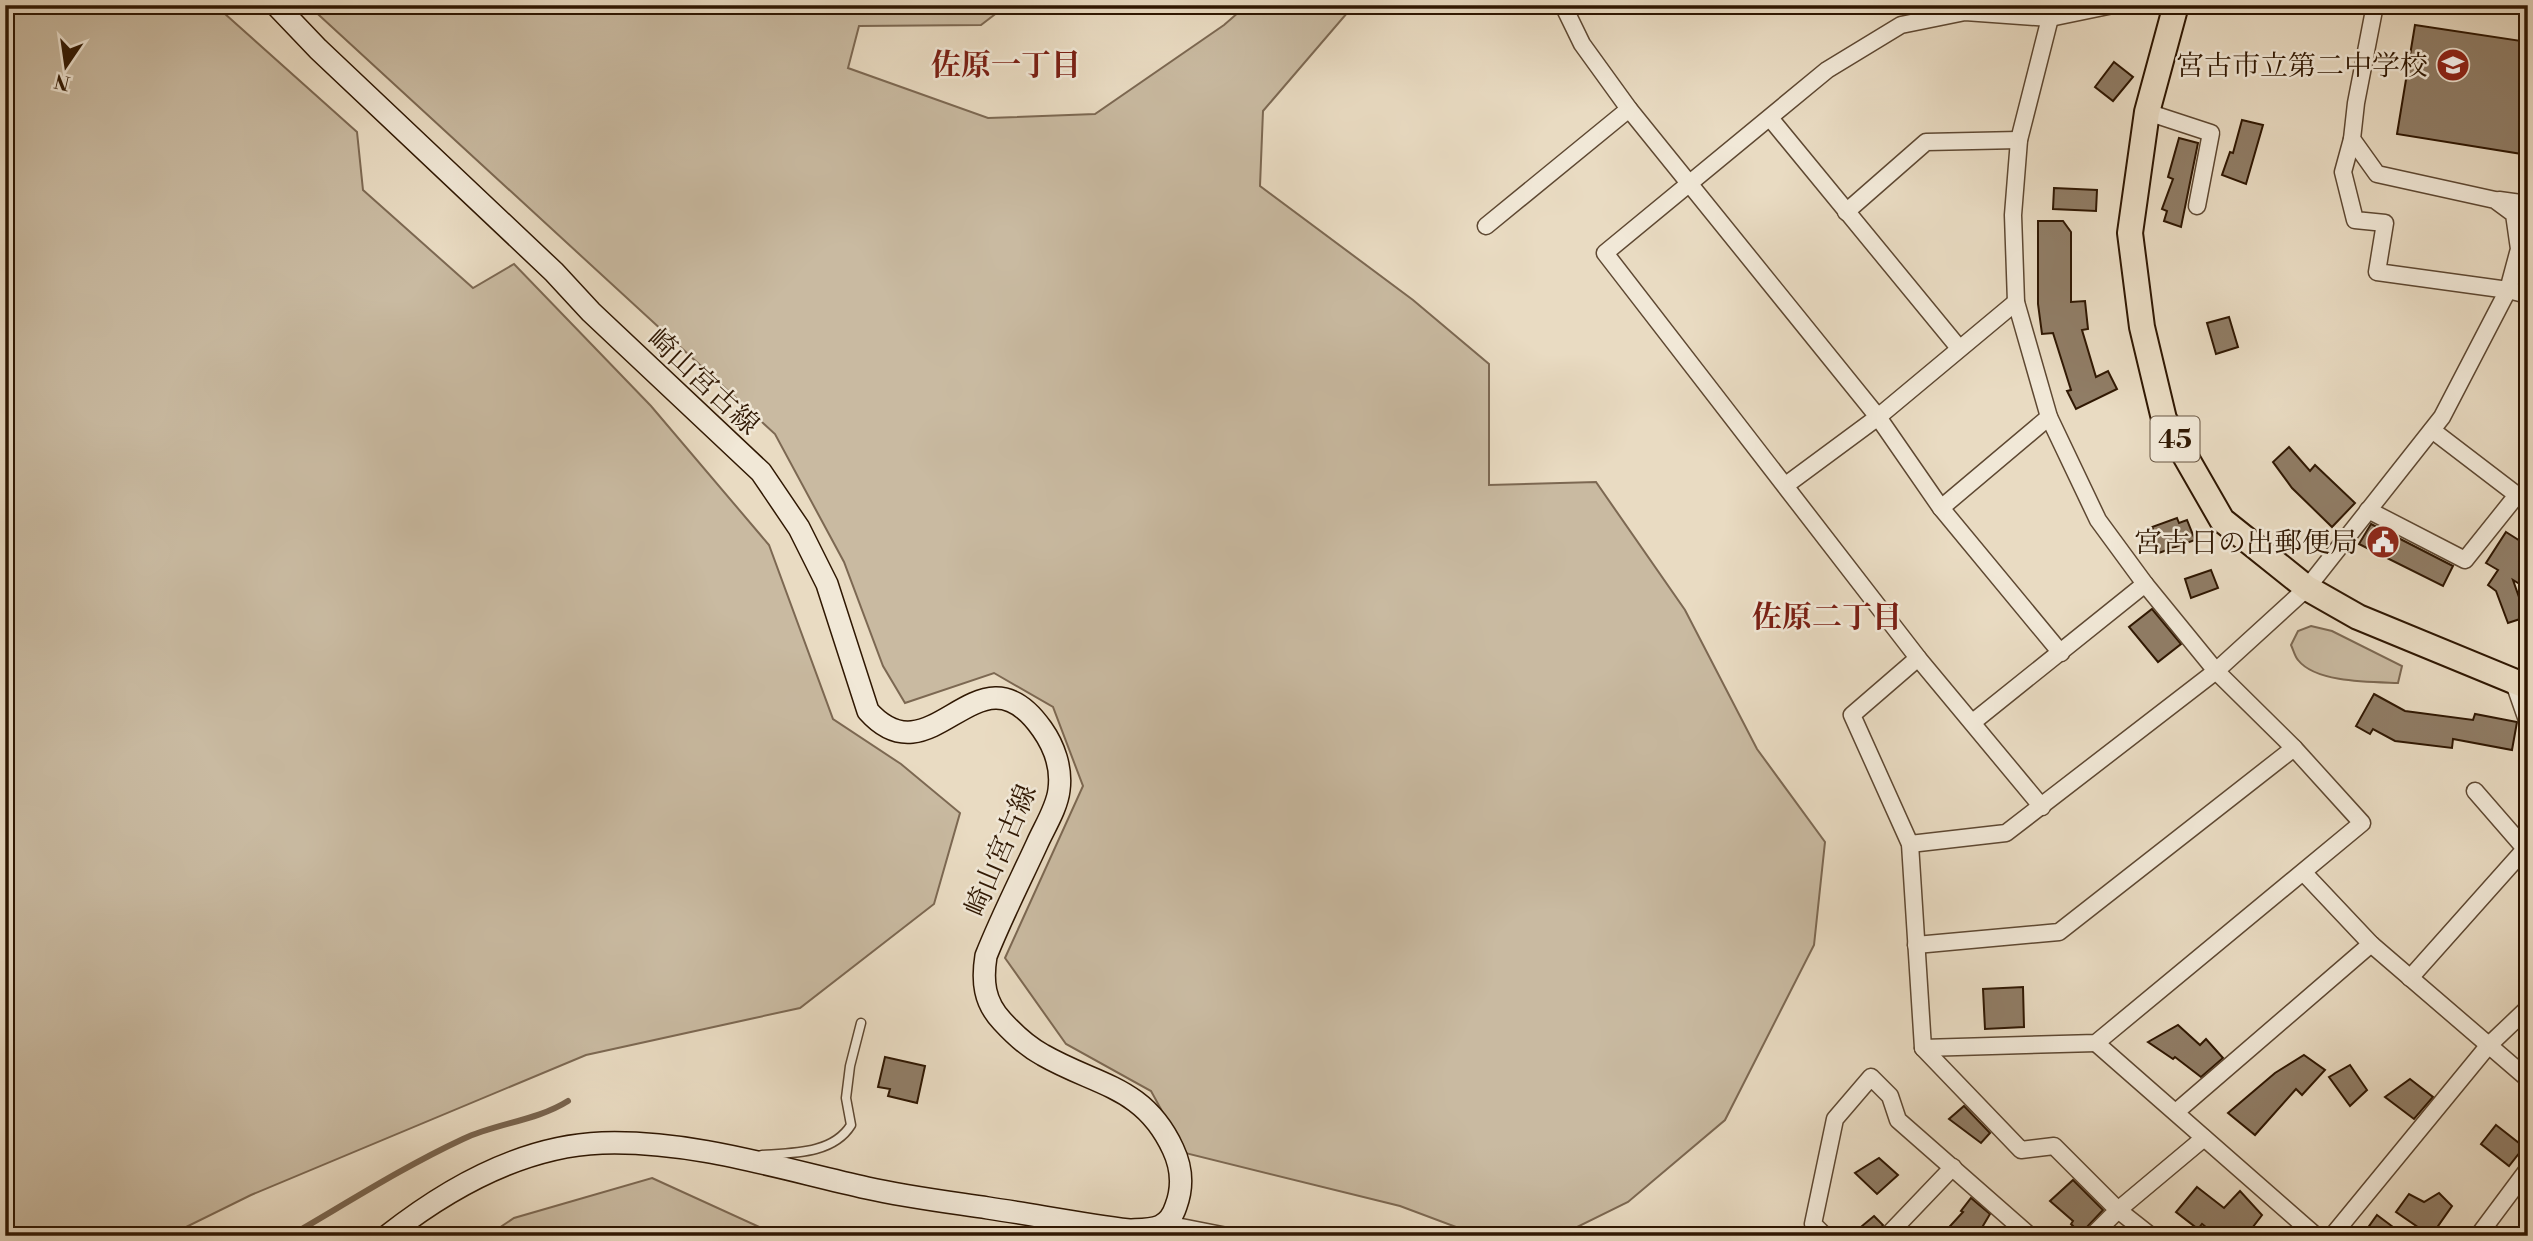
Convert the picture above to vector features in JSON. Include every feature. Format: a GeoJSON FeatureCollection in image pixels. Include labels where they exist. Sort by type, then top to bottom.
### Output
{"type":"FeatureCollection","features":[{"type":"Feature","properties":{"kind":"highway","name":"45"},"geometry":{"type":"LineString","coordinates":[[2170,6],[2147,111],[2130,233],[2142,327],[2164,419],[2222,520],[2307,588],[2358,617],[2521,685]]}},
{"type":"Feature","properties":{"kind":"main road","name":"崎山宮古線"},"geometry":{"type":"LineString","coordinates":[[276,5],[318,49],[554,272],[590,312],[761,472],[799,528],[827,584],[868,711],[878,723],[896,732],[915,733],[934,726],[979,700],[993,697],[1016,701],[1034,718],[1049,739],[1057,760],[1059,790],[986,956],[985,992],[992,1009],[1003,1022],[1040,1054],[1125,1092],[1145,1107],[1165,1130],[1179,1161],[1182,1182],[1173,1217],[1166,1224]]}},
{"type":"Feature","properties":{"kind":"main road"},"geometry":{"type":"LineString","coordinates":[[387,1236],[422,1208],[467,1183],[528,1157],[599,1143],[629,1143],[738,1157],[871,1189],[1108,1227],[1149,1229],[1166,1224]]}},
{"type":"Feature","properties":{"kind":"street"},"geometry":{"type":"LineString","coordinates":[[1563,5],[1582,44],[1629,109],[1878,417],[1941,508],[2061,653]]}},
{"type":"Feature","properties":{"kind":"street"},"geometry":{"type":"LineString","coordinates":[[2042,807],[1918,658],[1605,253],[1827,70],[1901,25],[1965,12],[2050,18],[2113,5]]}},
{"type":"Feature","properties":{"kind":"street"},"geometry":{"type":"LineString","coordinates":[[2375,5],[2356,103],[2352,139],[2343,172],[2355,220],[2385,223],[2377,272],[2528,295]]}},
{"type":"Feature","properties":{"kind":"street"},"geometry":{"type":"LineString","coordinates":[[1923,1048],[2096,1043],[2362,823],[2294,748],[2216,671],[2145,584],[2098,520],[2049,417],[2017,302],[2013,215],[2019,140],[2050,18]]}},
{"type":"Feature","properties":{"kind":"street"},"geometry":{"type":"LineString","coordinates":[[1486,226],[1629,109]]}},
{"type":"Feature","properties":{"kind":"street"},"geometry":{"type":"LineString","coordinates":[[2147,111],[2211,133],[2196,206]]}},
{"type":"Feature","properties":{"kind":"street"},"geometry":{"type":"LineString","coordinates":[[1770,118],[1959,348]]}},
{"type":"Feature","properties":{"kind":"street"},"geometry":{"type":"LineString","coordinates":[[2352,139],[2377,174],[2495,200],[2528,204]]}},
{"type":"Feature","properties":{"kind":"street"},"geometry":{"type":"LineString","coordinates":[[1846,212],[1926,142],[2019,140]]}},
{"type":"Feature","properties":{"kind":"street"},"geometry":{"type":"LineString","coordinates":[[1909,844],[2006,833],[2216,671],[2307,588],[2442,417],[2508,290],[2519,249],[2514,214],[2495,200]]}},
{"type":"Feature","properties":{"kind":"street"},"geometry":{"type":"LineString","coordinates":[[1786,485],[1878,417],[2017,302]]}},
{"type":"Feature","properties":{"kind":"street"},"geometry":{"type":"LineString","coordinates":[[1941,508],[2049,417]]}},
{"type":"Feature","properties":{"kind":"street"},"geometry":{"type":"LineString","coordinates":[[2368,510],[2465,560],[2517,495],[2432,430]]}},
{"type":"Feature","properties":{"kind":"street"},"geometry":{"type":"LineString","coordinates":[[1973,722],[2145,584]]}},
{"type":"Feature","properties":{"kind":"street"},"geometry":{"type":"LineString","coordinates":[[1918,658],[1852,715],[1909,844],[1923,1048],[2021,1150],[2054,1146],[2118,1210],[2151,1236]]}},
{"type":"Feature","properties":{"kind":"street"},"geometry":{"type":"LineString","coordinates":[[2521,685],[2528,723]]}},
{"type":"Feature","properties":{"kind":"street"},"geometry":{"type":"LineString","coordinates":[[1916,945],[2059,932],[2294,748]]}},
{"type":"Feature","properties":{"kind":"street"},"geometry":{"type":"LineString","coordinates":[[2410,978],[2526,851],[2475,791]]}},
{"type":"Feature","properties":{"kind":"street"},"geometry":{"type":"LineString","coordinates":[[2304,873],[2371,944],[2528,1079]]}},
{"type":"Feature","properties":{"kind":"street"},"geometry":{"type":"LineString","coordinates":[[2176,1112],[2371,944]]}},
{"type":"Feature","properties":{"kind":"street"},"geometry":{"type":"LineString","coordinates":[[2332,1236],[2488,1046],[2528,1007]]}},
{"type":"Feature","properties":{"kind":"street"},"geometry":{"type":"LineString","coordinates":[[2096,1043],[2176,1112],[2305,1232]]}},
{"type":"Feature","properties":{"kind":"street"},"geometry":{"type":"LineString","coordinates":[[1825,1236],[1814,1224],[1835,1119],[1871,1077],[1890,1096],[1898,1120],[2030,1236]]}},
{"type":"Feature","properties":{"kind":"street"},"geometry":{"type":"LineString","coordinates":[[2092,1236],[2118,1210],[2204,1138]]}},
{"type":"Feature","properties":{"kind":"street"},"geometry":{"type":"LineString","coordinates":[[1887,1236],[1952,1167]]}},
{"type":"Feature","properties":{"kind":"street"},"geometry":{"type":"LineString","coordinates":[[2478,1236],[2528,1169]]}},
{"type":"Feature","properties":{"kind":"street"},"geometry":{"type":"LineString","coordinates":[[1166,1224],[1227,1236]]}},
{"type":"Feature","properties":{"kind":"lane"},"geometry":{"type":"LineString","coordinates":[[738,1157],[812,1151],[844,1137],[851,1125],[846,1098],[850,1066],[861,1023]]}},
{"type":"Feature","properties":{"kind":"shaded area"},"geometry":{"type":"Polygon","coordinates":[[[5,5],[215,5],[357,132],[363,190],[473,288],[514,264],[651,406],[769,545],[833,719],[901,764],[960,813],[934,904],[800,1008],[586,1055],[251,1195],[168,1236],[5,1236],[5,5]]]}},
{"type":"Feature","properties":{"kind":"shaded area"},"geometry":{"type":"Polygon","coordinates":[[[308,5],[1007,5],[981,25],[859,26],[848,68],[988,118],[1095,114],[1224,25],[1247,5],[1354,5],[1263,111],[1260,186],[1413,300],[1489,364],[1489,485],[1596,482],[1685,610],[1757,749],[1825,842],[1814,945],[1725,1120],[1628,1202],[1559,1236],[1480,1236],[1400,1206],[1185,1153],[1151,1091],[1066,1044],[1005,958],[1083,786],[1053,707],[994,673],[905,703],[883,666],[844,562],[775,434],[308,5]]]}},
{"type":"Feature","properties":{"kind":"shaded area"},"geometry":{"type":"Polygon","coordinates":[[[2311,626],[2332,631],[2402,666],[2398,683],[2345,680],[2306,668],[2297,659],[2291,645],[2298,631],[2311,626]]]}},
{"type":"Feature","properties":{"kind":"shaded area"},"geometry":{"type":"Polygon","coordinates":[[[652,1178],[779,1236],[487,1236],[514,1218],[652,1178]]]}},
{"type":"Feature","properties":{"kind":"building"},"geometry":{"type":"Polygon","coordinates":[[[2415,25],[2528,42],[2528,155],[2397,134],[2415,25]]]}},
{"type":"Feature","properties":{"kind":"building"},"geometry":{"type":"Polygon","coordinates":[[[2114,62],[2133,77],[2113,101],[2095,87],[2114,62]]]}},
{"type":"Feature","properties":{"kind":"building"},"geometry":{"type":"Polygon","coordinates":[[[2242,120],[2263,125],[2246,184],[2222,175],[2230,152],[2233,153],[2242,120]]]}},
{"type":"Feature","properties":{"kind":"building"},"geometry":{"type":"Polygon","coordinates":[[[2179,138],[2198,143],[2181,227],[2164,221],[2167,211],[2162,209],[2173,179],[2168,177],[2179,138]]]}},
{"type":"Feature","properties":{"kind":"building"},"geometry":{"type":"Polygon","coordinates":[[[2054,188],[2097,190],[2096,211],[2053,209],[2054,188]]]}},
{"type":"Feature","properties":{"kind":"building"},"geometry":{"type":"Polygon","coordinates":[[[2038,221],[2063,221],[2071,232],[2071,302],[2085,301],[2088,329],[2082,330],[2096,377],[2108,371],[2117,389],[2076,409],[2067,391],[2071,390],[2053,333],[2042,334],[2038,304],[2038,221]]]}},
{"type":"Feature","properties":{"kind":"building"},"geometry":{"type":"Polygon","coordinates":[[[2229,317],[2238,347],[2216,354],[2207,323],[2229,317]]]}},
{"type":"Feature","properties":{"kind":"building"},"geometry":{"type":"Polygon","coordinates":[[[2289,447],[2310,471],[2315,465],[2355,503],[2332,527],[2292,488],[2273,462],[2289,447]]]}},
{"type":"Feature","properties":{"kind":"building"},"geometry":{"type":"Polygon","coordinates":[[[2177,518],[2179,523],[2187,520],[2195,540],[2156,554],[2149,536],[2155,534],[2152,527],[2177,518]]]}},
{"type":"Feature","properties":{"kind":"building"},"geometry":{"type":"Polygon","coordinates":[[[2371,524],[2453,566],[2443,586],[2359,544],[2371,524]]]}},
{"type":"Feature","properties":{"kind":"building"},"geometry":{"type":"Polygon","coordinates":[[[2506,532],[2528,546],[2528,589],[2513,580],[2526,617],[2508,623],[2496,591],[2488,585],[2498,570],[2486,563],[2506,532]]]}},
{"type":"Feature","properties":{"kind":"building"},"geometry":{"type":"Polygon","coordinates":[[[2211,570],[2218,588],[2191,598],[2185,579],[2211,570]]]}},
{"type":"Feature","properties":{"kind":"building"},"geometry":{"type":"Polygon","coordinates":[[[2152,609],[2181,644],[2158,662],[2129,627],[2152,609]]]}},
{"type":"Feature","properties":{"kind":"building"},"geometry":{"type":"Polygon","coordinates":[[[2374,694],[2405,711],[2473,720],[2475,714],[2517,722],[2512,750],[2453,739],[2452,748],[2395,741],[2373,729],[2370,734],[2356,726],[2374,694]]]}},
{"type":"Feature","properties":{"kind":"building"},"geometry":{"type":"Polygon","coordinates":[[[2023,987],[2024,1027],[1985,1029],[1983,989],[2023,987]]]}},
{"type":"Feature","properties":{"kind":"building"},"geometry":{"type":"Polygon","coordinates":[[[2178,1025],[2200,1045],[2206,1039],[2223,1058],[2201,1077],[2175,1057],[2173,1059],[2148,1042],[2178,1025]]]}},
{"type":"Feature","properties":{"kind":"building"},"geometry":{"type":"Polygon","coordinates":[[[2304,1055],[2325,1070],[2302,1095],[2296,1089],[2255,1135],[2228,1113],[2275,1073],[2304,1055]]]}},
{"type":"Feature","properties":{"kind":"building"},"geometry":{"type":"Polygon","coordinates":[[[885,1057],[925,1066],[917,1103],[888,1096],[890,1089],[878,1087],[885,1057]]]}},
{"type":"Feature","properties":{"kind":"building"},"geometry":{"type":"Polygon","coordinates":[[[2350,1065],[2367,1090],[2350,1106],[2329,1077],[2350,1065]]]}},
{"type":"Feature","properties":{"kind":"building"},"geometry":{"type":"Polygon","coordinates":[[[2410,1079],[2433,1097],[2414,1119],[2385,1097],[2410,1079]]]}},
{"type":"Feature","properties":{"kind":"building"},"geometry":{"type":"Polygon","coordinates":[[[1964,1106],[1990,1133],[1981,1143],[1949,1119],[1964,1106]]]}},
{"type":"Feature","properties":{"kind":"building"},"geometry":{"type":"Polygon","coordinates":[[[2496,1125],[2524,1147],[2509,1166],[2481,1144],[2496,1125]]]}},
{"type":"Feature","properties":{"kind":"building"},"geometry":{"type":"Polygon","coordinates":[[[1879,1158],[1898,1175],[1877,1194],[1855,1173],[1879,1158]]]}},
{"type":"Feature","properties":{"kind":"building"},"geometry":{"type":"Polygon","coordinates":[[[2073,1180],[2103,1210],[2082,1235],[2071,1224],[2073,1221],[2050,1201],[2073,1180]]]}},
{"type":"Feature","properties":{"kind":"building"},"geometry":{"type":"Polygon","coordinates":[[[2197,1187],[2224,1208],[2240,1191],[2262,1215],[2246,1236],[2217,1236],[2202,1224],[2198,1229],[2176,1212],[2197,1187]]]}},
{"type":"Feature","properties":{"kind":"building"},"geometry":{"type":"Polygon","coordinates":[[[2439,1193],[2452,1206],[2431,1236],[2396,1212],[2409,1194],[2424,1202],[2439,1193]]]}},
{"type":"Feature","properties":{"kind":"building"},"geometry":{"type":"Polygon","coordinates":[[[1971,1198],[1990,1214],[1977,1236],[1941,1236],[1963,1212],[1961,1211],[1971,1198]]]}},
{"type":"Feature","properties":{"kind":"building"},"geometry":{"type":"Polygon","coordinates":[[[2377,1215],[2405,1236],[2362,1236],[2377,1215]]]}},
{"type":"Feature","properties":{"kind":"building"},"geometry":{"type":"Polygon","coordinates":[[[1874,1216],[1883,1225],[1875,1236],[1871,1236],[1862,1226],[1874,1216]]]}},
{"type":"Feature","properties":{"kind":"waterway"},"geometry":{"type":"LineString","coordinates":[[290,1236],[397,1173],[463,1139],[543,1113],[568,1101]]}},
{"type":"Feature","properties":{"kind":"place","name":"宮古市立第二中学校"},"geometry":{"type":"Point","coordinates":[2453,65]}},
{"type":"Feature","properties":{"kind":"place","name":"宮古日の出郵便局"},"geometry":{"type":"Point","coordinates":[2383,542]}},
{"type":"Feature","properties":{"kind":"district","name":"佐原一丁目"},"geometry":{"type":"Point","coordinates":[1006,65]}},
{"type":"Feature","properties":{"kind":"district","name":"佐原二丁目"},"geometry":{"type":"Point","coordinates":[1827,617]}}]}
